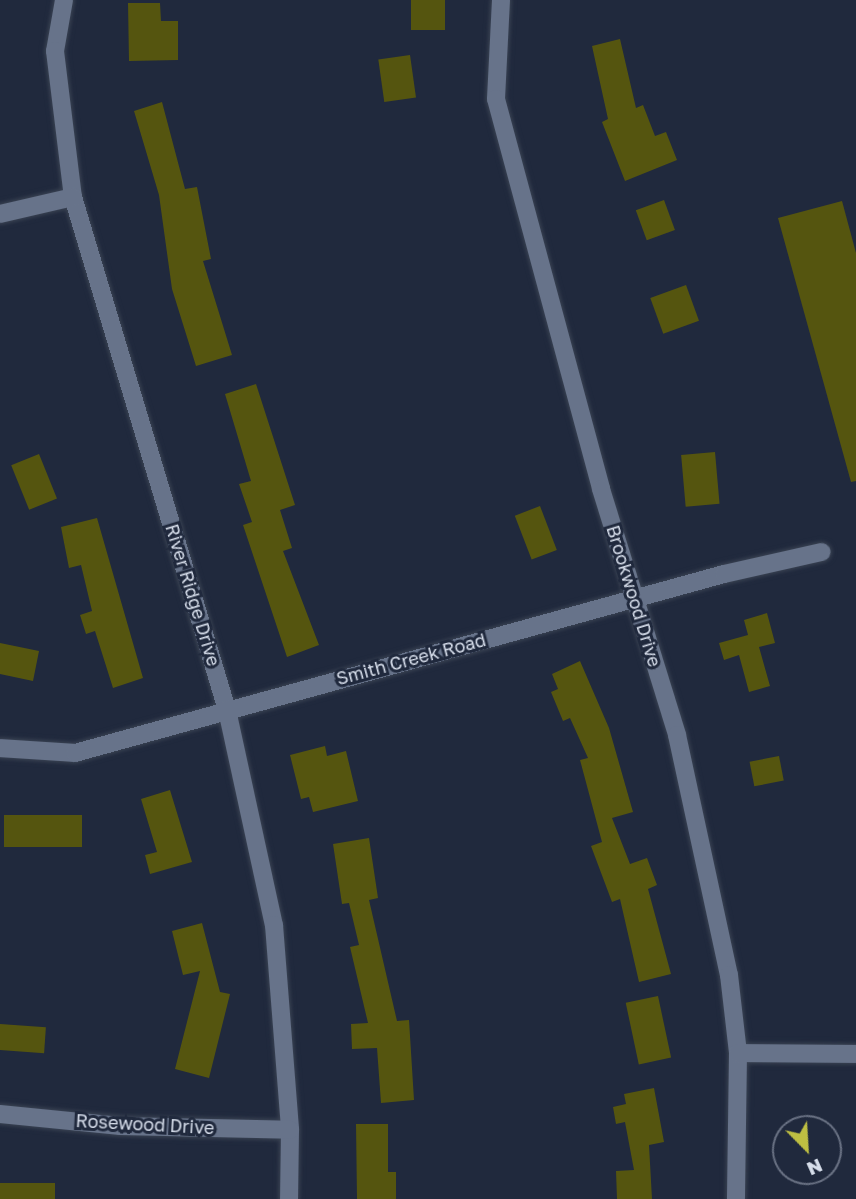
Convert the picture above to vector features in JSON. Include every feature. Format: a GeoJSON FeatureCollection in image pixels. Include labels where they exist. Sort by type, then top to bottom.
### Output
{"type":"FeatureCollection","features":[{"type":"Feature","properties":{"kind":"street","name":"River Ridge Drive"},"geometry":{"type":"LineString","coordinates":[[64,0],[55,51],[73,197],[228,710],[274,926],[290,1130],[289,1199]]}},
{"type":"Feature","properties":{"kind":"street","name":"Brookwood Drive"},"geometry":{"type":"LineString","coordinates":[[501,0],[496,99],[601,489],[636,599],[703,842],[738,1053],[736,1199]]}},
{"type":"Feature","properties":{"kind":"street"},"geometry":{"type":"LineString","coordinates":[[0,214],[73,197]]}},
{"type":"Feature","properties":{"kind":"street","name":"Smith Creek Road"},"geometry":{"type":"LineString","coordinates":[[0,748],[75,753],[636,599],[822,552]]}},
{"type":"Feature","properties":{"kind":"street"},"geometry":{"type":"LineString","coordinates":[[738,1053],[856,1054]]}},
{"type":"Feature","properties":{"kind":"street","name":"Rosewood Drive"},"geometry":{"type":"LineString","coordinates":[[0,1114],[120,1126],[290,1130]]}},
{"type":"Feature","properties":{"kind":"building"},"geometry":{"type":"Polygon","coordinates":[[[411,0],[445,0],[445,30],[411,30],[411,0]]]}},
{"type":"Feature","properties":{"kind":"building"},"geometry":{"type":"Polygon","coordinates":[[[128,3],[160,3],[161,21],[178,21],[178,60],[129,61],[128,3]]]}},
{"type":"Feature","properties":{"kind":"building"},"geometry":{"type":"Polygon","coordinates":[[[620,39],[636,108],[643,105],[655,136],[666,132],[677,160],[625,181],[602,122],[608,119],[592,46],[620,39]]]}},
{"type":"Feature","properties":{"kind":"building"},"geometry":{"type":"Polygon","coordinates":[[[410,55],[416,98],[384,102],[378,59],[410,55]]]}},
{"type":"Feature","properties":{"kind":"building"},"geometry":{"type":"Polygon","coordinates":[[[162,102],[185,189],[197,187],[211,259],[203,261],[232,355],[196,366],[172,289],[159,195],[134,111],[162,102]]]}},
{"type":"Feature","properties":{"kind":"building"},"geometry":{"type":"Polygon","coordinates":[[[664,200],[675,230],[647,240],[636,210],[664,200]]]}},
{"type":"Feature","properties":{"kind":"building"},"geometry":{"type":"Polygon","coordinates":[[[842,201],[856,253],[856,481],[851,482],[778,218],[842,201]]]}},
{"type":"Feature","properties":{"kind":"building"},"geometry":{"type":"Polygon","coordinates":[[[686,285],[699,321],[663,334],[650,298],[686,285]]]}},
{"type":"Feature","properties":{"kind":"building"},"geometry":{"type":"Polygon","coordinates":[[[256,384],[295,505],[280,510],[292,548],[283,551],[319,645],[287,657],[243,525],[252,522],[239,484],[251,481],[225,394],[256,384]]]}},
{"type":"Feature","properties":{"kind":"building"},"geometry":{"type":"Polygon","coordinates":[[[715,452],[720,504],[686,507],[681,455],[715,452]]]}},
{"type":"Feature","properties":{"kind":"building"},"geometry":{"type":"Polygon","coordinates":[[[39,454],[57,499],[29,510],[11,465],[39,454]]]}},
{"type":"Feature","properties":{"kind":"building"},"geometry":{"type":"Polygon","coordinates":[[[540,506],[557,550],[532,560],[515,516],[540,506]]]}},
{"type":"Feature","properties":{"kind":"building"},"geometry":{"type":"Polygon","coordinates":[[[97,518],[143,678],[113,688],[95,631],[86,634],[80,615],[92,611],[81,565],[69,568],[61,527],[97,518]]]}},
{"type":"Feature","properties":{"kind":"building"},"geometry":{"type":"Polygon","coordinates":[[[767,613],[775,643],[759,647],[770,686],[749,692],[739,655],[724,660],[719,643],[748,635],[744,620],[767,613]]]}},
{"type":"Feature","properties":{"kind":"building"},"geometry":{"type":"Polygon","coordinates":[[[0,643],[39,651],[33,681],[0,674],[0,643]]]}},
{"type":"Feature","properties":{"kind":"building"},"geometry":{"type":"Polygon","coordinates":[[[580,661],[609,728],[633,812],[612,818],[630,864],[647,858],[657,885],[648,889],[671,974],[639,982],[620,899],[612,902],[591,846],[602,842],[580,760],[588,758],[570,718],[563,721],[551,692],[558,689],[552,674],[580,661]]]}},
{"type":"Feature","properties":{"kind":"building"},"geometry":{"type":"Polygon","coordinates":[[[325,746],[327,756],[346,751],[358,801],[313,812],[309,797],[301,799],[290,755],[325,746]]]}},
{"type":"Feature","properties":{"kind":"building"},"geometry":{"type":"Polygon","coordinates":[[[779,756],[784,781],[754,786],[750,762],[779,756]]]}},
{"type":"Feature","properties":{"kind":"building"},"geometry":{"type":"Polygon","coordinates":[[[170,790],[192,862],[150,874],[145,855],[157,852],[141,799],[170,790]]]}},
{"type":"Feature","properties":{"kind":"building"},"geometry":{"type":"Polygon","coordinates":[[[4,815],[82,815],[82,847],[4,847],[4,815]]]}},
{"type":"Feature","properties":{"kind":"building"},"geometry":{"type":"Polygon","coordinates":[[[369,838],[378,898],[369,900],[397,1021],[409,1020],[414,1100],[381,1103],[377,1048],[352,1049],[351,1024],[368,1023],[350,947],[359,945],[349,903],[342,904],[333,844],[369,838]]]}},
{"type":"Feature","properties":{"kind":"building"},"geometry":{"type":"Polygon","coordinates":[[[202,923],[220,992],[230,994],[209,1078],[175,1069],[200,971],[183,975],[172,931],[202,923]]]}},
{"type":"Feature","properties":{"kind":"building"},"geometry":{"type":"Polygon","coordinates":[[[658,996],[671,1058],[639,1064],[626,1003],[658,996]]]}},
{"type":"Feature","properties":{"kind":"building"},"geometry":{"type":"Polygon","coordinates":[[[0,1024],[46,1027],[44,1053],[0,1050],[0,1024]]]}},
{"type":"Feature","properties":{"kind":"building"},"geometry":{"type":"Polygon","coordinates":[[[654,1088],[664,1142],[649,1145],[652,1199],[617,1199],[616,1171],[634,1170],[625,1122],[616,1124],[613,1107],[626,1104],[624,1094],[654,1088]]]}},
{"type":"Feature","properties":{"kind":"building"},"geometry":{"type":"Polygon","coordinates":[[[356,1124],[388,1124],[388,1172],[396,1172],[396,1199],[357,1199],[356,1124]]]}},
{"type":"Feature","properties":{"kind":"building"},"geometry":{"type":"Polygon","coordinates":[[[0,1183],[55,1183],[55,1199],[0,1199],[0,1183]]]}}]}
